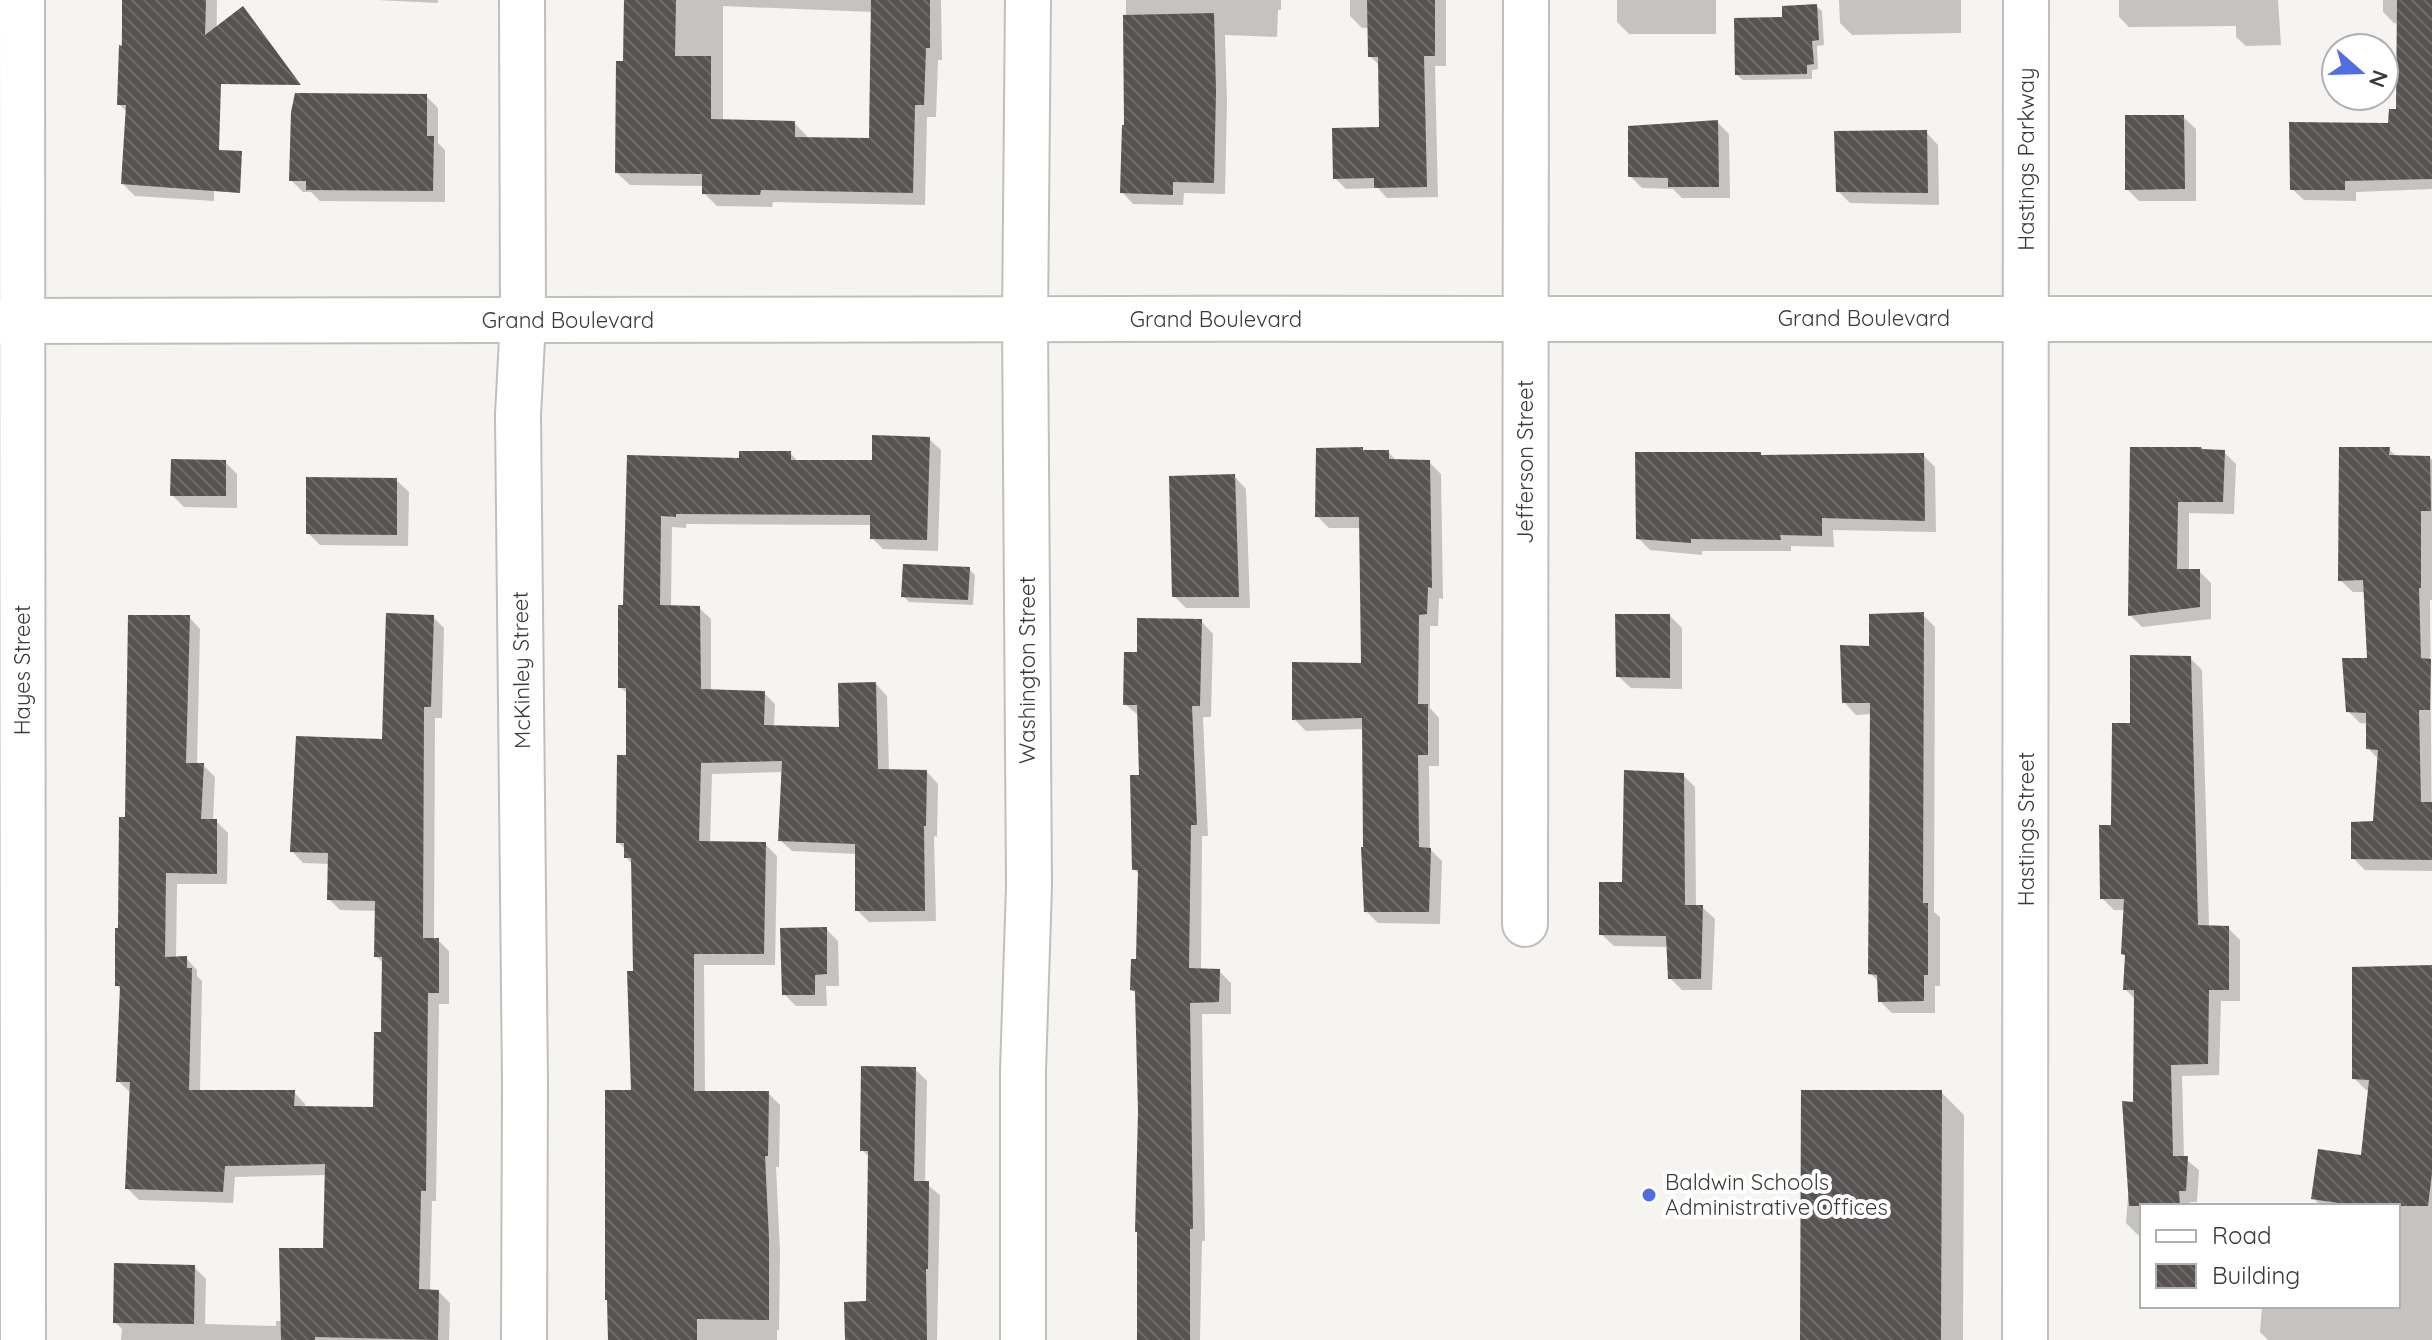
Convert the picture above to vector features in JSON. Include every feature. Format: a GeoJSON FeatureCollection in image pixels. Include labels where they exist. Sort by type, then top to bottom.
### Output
{"type":"FeatureCollection","features":[{"type":"Feature","properties":{"kind":"street","name":"Hayes Street"},"geometry":{"type":"LineString","coordinates":[[16,1334],[11,321],[22,0]]}},
{"type":"Feature","properties":{"kind":"street","name":"McKinley Street"},"geometry":{"type":"LineString","coordinates":[[522,0],[523,320],[518,431],[525,1068],[524,1340]]}},
{"type":"Feature","properties":{"kind":"street","name":"Washington Street"},"geometry":{"type":"LineString","coordinates":[[1023,1340],[1023,1071],[1029,886],[1025,321],[1028,0]]}},
{"type":"Feature","properties":{"kind":"street","name":"Jefferson Street"},"geometry":{"type":"LineString","coordinates":[[1525,924],[1526,0]]}},
{"type":"Feature","properties":{"kind":"street","name":"Hastings Parkway"},"geometry":{"type":"LineString","coordinates":[[2026,0],[2026,318]]}},
{"type":"Feature","properties":{"kind":"street","name":"Grand Boulevard"},"geometry":{"type":"LineString","coordinates":[[11,321],[1025,321],[1525,317],[2432,319]]}},
{"type":"Feature","properties":{"kind":"street","name":"Hastings Street"},"geometry":{"type":"LineString","coordinates":[[2025,1340],[2026,318]]}},
{"type":"Feature","properties":{"kind":"building"},"geometry":{"type":"Polygon","coordinates":[[[122,0],[206,0],[205,35],[243,6],[301,85],[221,84],[219,150],[242,151],[240,193],[121,184],[126,105],[117,105],[122,0]]]}},
{"type":"Feature","properties":{"kind":"building"},"geometry":{"type":"Polygon","coordinates":[[[624,0],[676,0],[675,56],[711,56],[711,119],[795,121],[795,137],[869,138],[871,0],[930,0],[930,48],[926,48],[924,105],[915,105],[913,193],[761,190],[760,195],[702,194],[702,174],[615,173],[616,61],[623,61],[624,0]]]}},
{"type":"Feature","properties":{"kind":"building"},"geometry":{"type":"Polygon","coordinates":[[[1367,0],[1435,0],[1435,56],[1424,56],[1427,187],[1374,188],[1374,178],[1333,179],[1332,128],[1379,127],[1378,57],[1368,57],[1367,0]]]}},
{"type":"Feature","properties":{"kind":"building"},"geometry":{"type":"Polygon","coordinates":[[[2397,0],[2432,0],[2432,179],[2345,181],[2345,190],[2290,190],[2289,122],[2388,123],[2389,112],[2400,112],[2400,32],[2397,32],[2397,0]]]}},
{"type":"Feature","properties":{"kind":"building"},"geometry":{"type":"Polygon","coordinates":[[[1817,4],[1819,40],[1812,41],[1814,64],[1807,65],[1807,74],[1735,75],[1734,18],[1782,17],[1782,6],[1817,4]]]}},
{"type":"Feature","properties":{"kind":"building"},"geometry":{"type":"Polygon","coordinates":[[[1214,13],[1214,183],[1173,182],[1173,195],[1120,193],[1124,125],[1123,15],[1214,13]]]}},
{"type":"Feature","properties":{"kind":"building"},"geometry":{"type":"Polygon","coordinates":[[[295,93],[427,94],[427,136],[434,136],[433,191],[306,190],[306,181],[289,181],[291,112],[295,93]]]}},
{"type":"Feature","properties":{"kind":"building"},"geometry":{"type":"Polygon","coordinates":[[[2125,115],[2184,115],[2185,189],[2125,190],[2125,115]]]}},
{"type":"Feature","properties":{"kind":"building"},"geometry":{"type":"Polygon","coordinates":[[[1718,120],[1719,187],[1668,187],[1668,178],[1628,177],[1628,126],[1718,120]]]}},
{"type":"Feature","properties":{"kind":"building"},"geometry":{"type":"Polygon","coordinates":[[[1927,130],[1928,193],[1836,192],[1834,131],[1927,130]]]}},
{"type":"Feature","properties":{"kind":"building"},"geometry":{"type":"Polygon","coordinates":[[[872,435],[930,437],[927,540],[870,539],[870,515],[661,516],[660,605],[700,606],[701,689],[765,691],[764,725],[839,727],[838,683],[876,682],[878,769],[927,770],[925,911],[855,911],[855,844],[778,841],[782,761],[701,763],[699,841],[766,842],[764,954],[694,954],[694,1091],[769,1091],[768,1156],[765,1156],[769,1320],[697,1319],[697,1340],[608,1340],[605,1300],[605,1090],[631,1090],[627,971],[633,971],[631,858],[624,858],[624,843],[616,843],[617,755],[626,755],[626,688],[618,688],[618,605],[623,605],[627,455],[739,458],[739,451],[791,451],[791,460],[872,460],[872,435]]]}},
{"type":"Feature","properties":{"kind":"building"},"geometry":{"type":"Polygon","coordinates":[[[1363,447],[1363,450],[1389,450],[1389,459],[1430,460],[1432,588],[1428,587],[1427,614],[1419,615],[1418,704],[1428,704],[1428,755],[1418,755],[1419,847],[1431,848],[1429,912],[1364,912],[1362,718],[1292,720],[1292,662],[1361,663],[1359,517],[1315,517],[1316,448],[1363,447]]]}},
{"type":"Feature","properties":{"kind":"building"},"geometry":{"type":"Polygon","coordinates":[[[2130,447],[2225,450],[2223,502],[2178,502],[2177,569],[2200,569],[2200,607],[2128,616],[2130,447]]]}},
{"type":"Feature","properties":{"kind":"building"},"geometry":{"type":"Polygon","coordinates":[[[2339,447],[2390,447],[2389,455],[2430,456],[2431,511],[2421,511],[2419,588],[2421,658],[2431,659],[2430,710],[2419,710],[2421,802],[2432,802],[2432,860],[2351,859],[2351,822],[2373,821],[2378,750],[2366,749],[2366,713],[2346,712],[2342,658],[2367,658],[2363,580],[2338,581],[2339,447]]]}},
{"type":"Feature","properties":{"kind":"building"},"geometry":{"type":"Polygon","coordinates":[[[1635,452],[1761,452],[1761,455],[1924,453],[1925,521],[1822,518],[1822,536],[1780,535],[1781,540],[1691,539],[1691,543],[1636,539],[1635,452]]]}},
{"type":"Feature","properties":{"kind":"building"},"geometry":{"type":"Polygon","coordinates":[[[171,459],[226,460],[226,496],[170,496],[171,459]]]}},
{"type":"Feature","properties":{"kind":"building"},"geometry":{"type":"Polygon","coordinates":[[[1235,474],[1239,597],[1172,597],[1169,476],[1235,474]]]}},
{"type":"Feature","properties":{"kind":"building"},"geometry":{"type":"Polygon","coordinates":[[[306,477],[397,478],[397,535],[306,534],[306,477]]]}},
{"type":"Feature","properties":{"kind":"building"},"geometry":{"type":"Polygon","coordinates":[[[903,564],[970,567],[968,600],[901,597],[903,564]]]}},
{"type":"Feature","properties":{"kind":"building"},"geometry":{"type":"Polygon","coordinates":[[[1924,612],[1923,903],[1928,903],[1928,975],[1924,975],[1924,1001],[1878,1002],[1877,975],[1868,974],[1870,703],[1842,703],[1840,645],[1869,646],[1869,614],[1924,612]]]}},
{"type":"Feature","properties":{"kind":"building"},"geometry":{"type":"Polygon","coordinates":[[[386,613],[434,615],[431,707],[424,707],[423,938],[439,938],[439,993],[428,993],[426,1191],[421,1191],[419,1289],[439,1290],[438,1340],[315,1337],[315,1340],[281,1340],[279,1248],[323,1248],[325,1164],[225,1166],[223,1192],[125,1189],[130,1082],[116,1082],[120,986],[115,986],[115,928],[118,928],[119,817],[125,817],[128,615],[190,615],[186,763],[204,763],[201,819],[217,819],[217,874],[166,873],[165,957],[187,956],[187,968],[192,968],[189,1090],[295,1090],[294,1106],[373,1107],[374,1032],[381,1032],[382,957],[374,957],[375,901],[327,900],[328,853],[290,852],[296,736],[382,739],[386,613]]]}},
{"type":"Feature","properties":{"kind":"building"},"geometry":{"type":"Polygon","coordinates":[[[1615,614],[1670,614],[1670,678],[1616,677],[1615,614]]]}},
{"type":"Feature","properties":{"kind":"building"},"geometry":{"type":"Polygon","coordinates":[[[1137,618],[1202,619],[1200,706],[1192,706],[1197,825],[1191,825],[1189,968],[1220,969],[1219,1002],[1190,1003],[1193,1229],[1190,1229],[1190,1340],[1137,1340],[1135,1232],[1138,1112],[1135,991],[1130,990],[1131,959],[1136,959],[1138,870],[1132,870],[1130,775],[1139,775],[1137,705],[1123,705],[1124,652],[1137,652],[1137,618]]]}},
{"type":"Feature","properties":{"kind":"building"},"geometry":{"type":"Polygon","coordinates":[[[2130,655],[2191,656],[2198,925],[2229,926],[2229,990],[2209,990],[2208,1064],[2171,1065],[2173,1156],[2188,1156],[2186,1191],[2179,1191],[2180,1204],[2129,1206],[2122,1101],[2133,1102],[2134,990],[2123,990],[2124,899],[2100,899],[2099,825],[2111,825],[2112,723],[2130,723],[2130,655]]]}},
{"type":"Feature","properties":{"kind":"building"},"geometry":{"type":"Polygon","coordinates":[[[1624,770],[1684,773],[1685,905],[1703,905],[1701,979],[1668,979],[1666,936],[1599,935],[1599,882],[1622,882],[1624,770]]]}},
{"type":"Feature","properties":{"kind":"building"},"geometry":{"type":"Polygon","coordinates":[[[827,927],[827,974],[815,975],[815,995],[782,995],[780,928],[827,927]]]}},
{"type":"Feature","properties":{"kind":"building"},"geometry":{"type":"Polygon","coordinates":[[[2432,965],[2432,1173],[2428,1206],[2345,1204],[2311,1199],[2318,1149],[2361,1155],[2369,1080],[2352,1079],[2352,967],[2432,965]]]}},
{"type":"Feature","properties":{"kind":"building"},"geometry":{"type":"Polygon","coordinates":[[[861,1066],[916,1067],[914,1181],[929,1181],[927,1340],[845,1340],[844,1302],[866,1301],[868,1151],[860,1151],[861,1066]]]}},
{"type":"Feature","properties":{"kind":"building"},"geometry":{"type":"Polygon","coordinates":[[[1801,1090],[1942,1090],[1941,1340],[1800,1340],[1801,1090]]]}},
{"type":"Feature","properties":{"kind":"building"},"geometry":{"type":"Polygon","coordinates":[[[114,1263],[195,1265],[194,1324],[113,1323],[114,1263]]]}},
{"type":"Feature","properties":{"kind":"place","name":"Baldwin Schools Administrative Offices"},"geometry":{"type":"Point","coordinates":[1649,1195]}}]}
